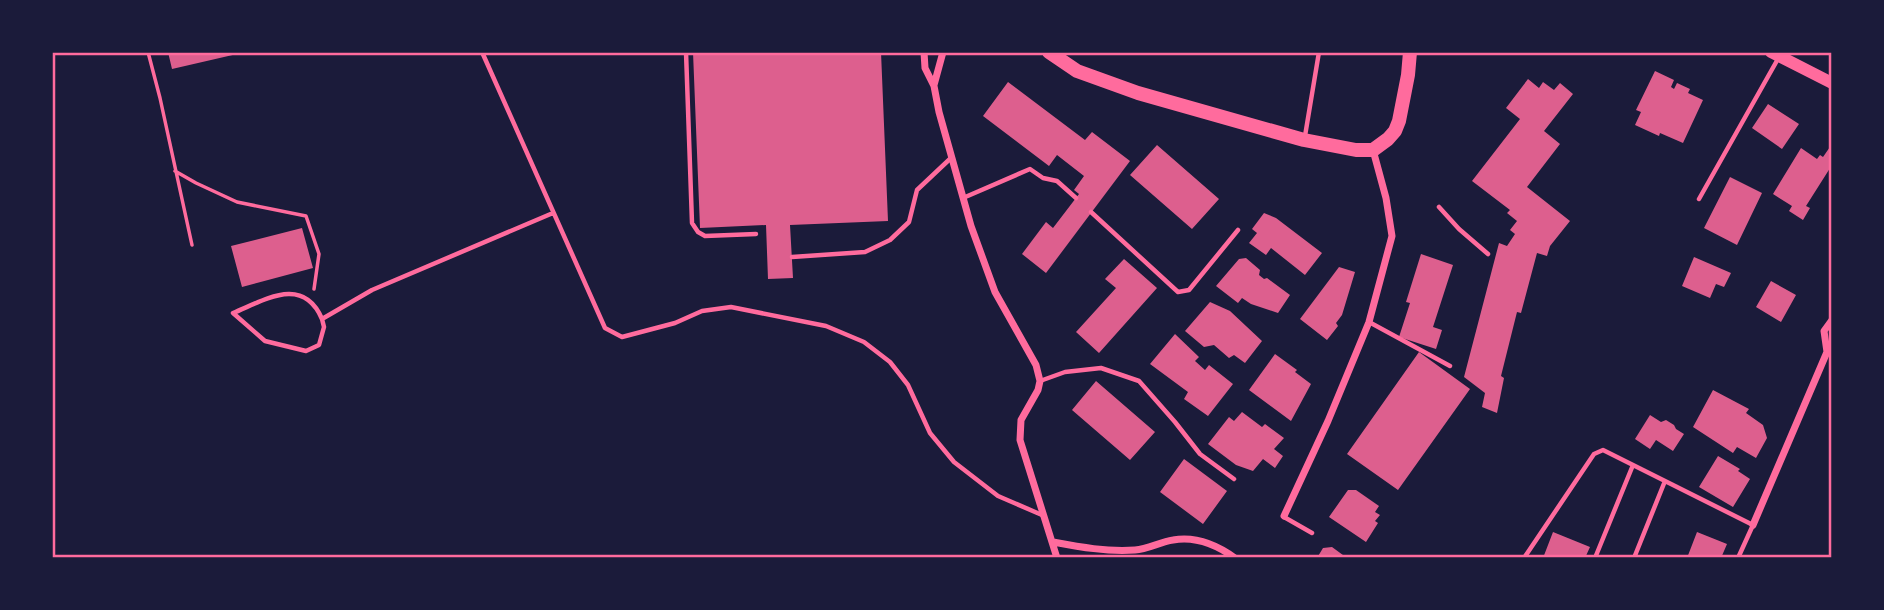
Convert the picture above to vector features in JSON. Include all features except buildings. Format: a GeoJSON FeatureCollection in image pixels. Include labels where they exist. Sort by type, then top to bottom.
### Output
{"type":"FeatureCollection","features":[{"type":"Feature","properties":{"kind":"main road"},"geometry":{"type":"LineString","coordinates":[[1049,52],[1077,71],[1138,93],[1304,140],[1338,148],[1373,150],[1388,139],[1399,121],[1410,52]]}},
{"type":"Feature","properties":{"kind":"main road"},"geometry":{"type":"LineString","coordinates":[[1775,55],[1832,83]]}},
{"type":"Feature","properties":{"kind":"street"},"geometry":{"type":"LineString","coordinates":[[924,52],[925,68],[934,86],[971,226],[995,292],[1037,365],[1040,381],[1038,390],[1021,420],[1020,440],[1057,558]]}},
{"type":"Feature","properties":{"kind":"street"},"geometry":{"type":"LineString","coordinates":[[934,86],[943,52]]}},
{"type":"Feature","properties":{"kind":"street"},"geometry":{"type":"LineString","coordinates":[[1284,516],[1328,421],[1369,322],[1392,236],[1387,198],[1373,150]]}},
{"type":"Feature","properties":{"kind":"street"},"geometry":{"type":"LineString","coordinates":[[1753,525],[1827,352],[1824,331],[1832,320]]}},
{"type":"Feature","properties":{"kind":"street"},"geometry":{"type":"LineString","coordinates":[[1053,542],[1093,550],[1138,550],[1175,539],[1205,541],[1235,558]]}},
{"type":"Feature","properties":{"kind":"lane"},"geometry":{"type":"LineString","coordinates":[[482,52],[605,328],[622,338],[675,323],[702,312],[731,307],[826,327],[864,342],[890,362],[908,385],[930,433],[954,462],[998,496],[1043,515]]}},
{"type":"Feature","properties":{"kind":"lane"},"geometry":{"type":"LineString","coordinates":[[686,52],[692,223],[698,232],[705,236],[756,234]]}},
{"type":"Feature","properties":{"kind":"lane"},"geometry":{"type":"LineString","coordinates":[[1304,140],[1319,52]]}},
{"type":"Feature","properties":{"kind":"lane"},"geometry":{"type":"LineString","coordinates":[[1699,199],[1775,55]]}},
{"type":"Feature","properties":{"kind":"lane"},"geometry":{"type":"LineString","coordinates":[[792,257],[865,252],[890,240],[909,222],[916,190],[953,156]]}},
{"type":"Feature","properties":{"kind":"lane"},"geometry":{"type":"LineString","coordinates":[[963,198],[1030,169],[1043,178],[1057,181],[1076,198]]}},
{"type":"Feature","properties":{"kind":"lane"},"geometry":{"type":"LineString","coordinates":[[1439,207],[1458,229],[1488,254]]}},
{"type":"Feature","properties":{"kind":"lane"},"geometry":{"type":"LineString","coordinates":[[1091,212],[1178,292],[1189,290],[1238,230]]}},
{"type":"Feature","properties":{"kind":"lane"},"geometry":{"type":"LineString","coordinates":[[322,319],[372,290],[553,214]]}},
{"type":"Feature","properties":{"kind":"lane"},"geometry":{"type":"LineString","coordinates":[[288,293],[299,295],[312,303],[322,319],[324,327],[319,345],[306,351],[265,341],[233,313],[288,293]]}},
{"type":"Feature","properties":{"kind":"lane"},"geometry":{"type":"LineString","coordinates":[[1369,322],[1450,366]]}},
{"type":"Feature","properties":{"kind":"lane"},"geometry":{"type":"LineString","coordinates":[[1040,381],[1065,372],[1101,368],[1139,382],[1200,454],[1234,479]]}},
{"type":"Feature","properties":{"kind":"lane"},"geometry":{"type":"LineString","coordinates":[[1524,558],[1594,454],[1604,450],[1753,525],[1738,558]]}},
{"type":"Feature","properties":{"kind":"lane"},"geometry":{"type":"LineString","coordinates":[[1595,558],[1633,465]]}},
{"type":"Feature","properties":{"kind":"lane"},"geometry":{"type":"LineString","coordinates":[[1634,558],[1665,481]]}},
{"type":"Feature","properties":{"kind":"lane"},"geometry":{"type":"LineString","coordinates":[[1284,516],[1312,533]]}},
{"type":"Feature","properties":{"kind":"path"},"geometry":{"type":"LineString","coordinates":[[148,52],[192,245]]}},
{"type":"Feature","properties":{"kind":"path"},"geometry":{"type":"LineString","coordinates":[[175,171],[237,202],[306,216],[319,254],[312,303]]}}]}
